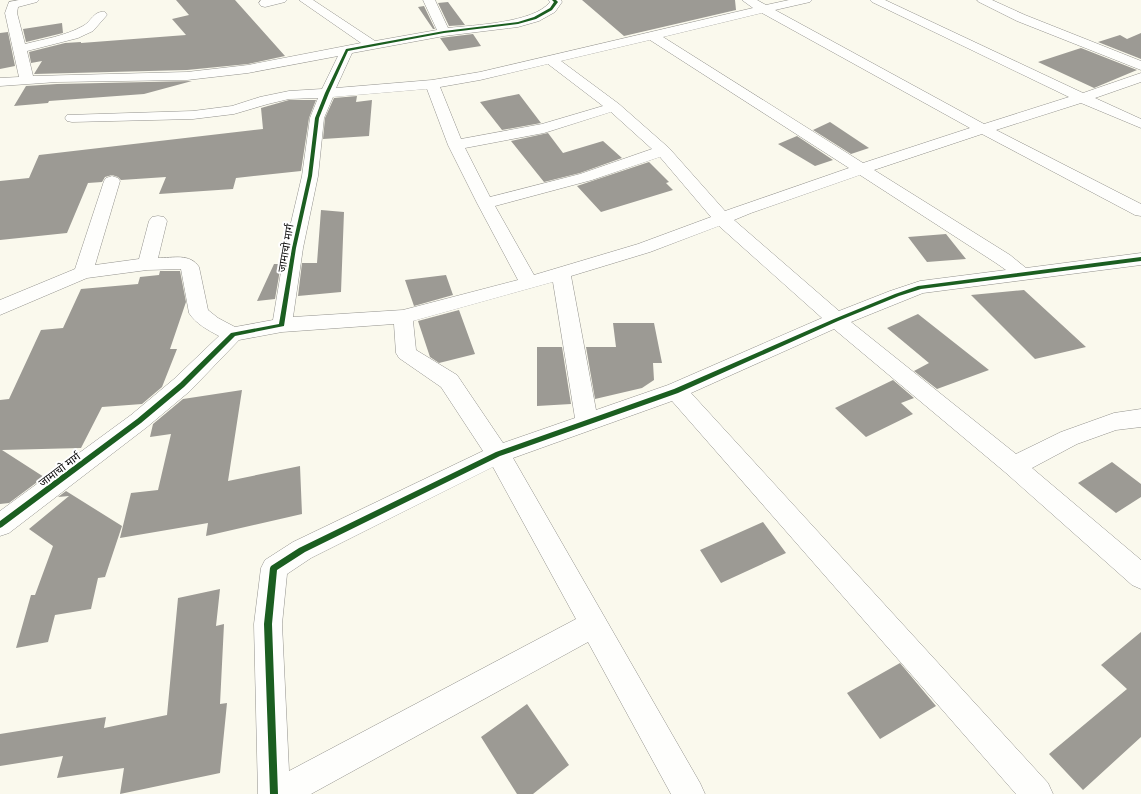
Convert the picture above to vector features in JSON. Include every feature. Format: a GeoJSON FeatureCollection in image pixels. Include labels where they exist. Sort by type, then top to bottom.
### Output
{"type":"FeatureCollection","features":[{"type":"Feature","properties":{"kind":"street"},"geometry":{"type":"LineString","coordinates":[[27,80],[18,49],[16,31],[11,13],[13,5],[33,0]]}},
{"type":"Feature","properties":{"kind":"street"},"geometry":{"type":"LineString","coordinates":[[265,3],[281,0]]}},
{"type":"Feature","properties":{"kind":"street"},"geometry":{"type":"LineString","coordinates":[[305,0],[334,18],[372,45]]}},
{"type":"Feature","properties":{"kind":"street"},"geometry":{"type":"LineString","coordinates":[[429,0],[444,32]]}},
{"type":"Feature","properties":{"kind":"street"},"geometry":{"type":"LineString","coordinates":[[748,0],[983,128],[1141,211]]}},
{"type":"Feature","properties":{"kind":"street"},"geometry":{"type":"LineString","coordinates":[[72,118],[193,115],[234,110],[266,100],[289,95],[432,84],[480,76],[806,0]]}},
{"type":"Feature","properties":{"kind":"street"},"geometry":{"type":"LineString","coordinates":[[876,0],[1082,98],[1141,124]]}},
{"type":"Feature","properties":{"kind":"street"},"geometry":{"type":"LineString","coordinates":[[983,0],[1021,18],[1141,66]]}},
{"type":"Feature","properties":{"kind":"street"},"geometry":{"type":"LineString","coordinates":[[0,82],[57,78],[187,76],[248,69],[444,32],[518,23],[535,18],[551,9],[559,1]]}},
{"type":"Feature","properties":{"kind":"street"},"geometry":{"type":"LineString","coordinates":[[18,49],[74,35],[89,28],[101,15]]}},
{"type":"Feature","properties":{"kind":"street"},"geometry":{"type":"LineString","coordinates":[[653,36],[1003,259],[1024,275]]}},
{"type":"Feature","properties":{"kind":"street","name":"जामाचो मार्ग"},"geometry":{"type":"LineString","coordinates":[[282,325],[294,248],[310,176],[317,118],[347,50]]}},
{"type":"Feature","properties":{"kind":"street"},"geometry":{"type":"LineString","coordinates":[[551,60],[614,107],[663,151],[722,219],[836,320],[1014,466],[1141,577]]}},
{"type":"Feature","properties":{"kind":"street"},"geometry":{"type":"LineString","coordinates":[[0,308],[83,273],[148,264],[186,263],[190,267],[199,313],[211,324],[233,334],[282,325],[403,317],[529,283],[644,248],[745,209],[861,169],[983,128],[1082,98],[1141,77]]}},
{"type":"Feature","properties":{"kind":"street"},"geometry":{"type":"LineString","coordinates":[[432,84],[456,145],[485,204],[529,283]]}},
{"type":"Feature","properties":{"kind":"street"},"geometry":{"type":"LineString","coordinates":[[456,145],[544,128],[614,107]]}},
{"type":"Feature","properties":{"kind":"street"},"geometry":{"type":"LineString","coordinates":[[485,204],[586,177],[663,151]]}},
{"type":"Feature","properties":{"kind":"street"},"geometry":{"type":"LineString","coordinates":[[83,273],[112,181]]}},
{"type":"Feature","properties":{"kind":"street"},"geometry":{"type":"LineString","coordinates":[[148,264],[158,222]]}},
{"type":"Feature","properties":{"kind":"street"},"geometry":{"type":"LineString","coordinates":[[274,794],[268,624],[274,568],[302,550],[498,454],[676,392],[836,320],[920,287],[1141,260]]}},
{"type":"Feature","properties":{"kind":"street"},"geometry":{"type":"LineString","coordinates":[[561,273],[587,423]]}},
{"type":"Feature","properties":{"kind":"street"},"geometry":{"type":"LineString","coordinates":[[403,317],[406,353],[449,381],[498,454],[688,794]]}},
{"type":"Feature","properties":{"kind":"street","name":"जामाचो मार्ग"},"geometry":{"type":"LineString","coordinates":[[0,525],[139,421],[182,385],[233,334]]}},
{"type":"Feature","properties":{"kind":"street"},"geometry":{"type":"LineString","coordinates":[[676,392],[1037,794]]}},
{"type":"Feature","properties":{"kind":"street"},"geometry":{"type":"LineString","coordinates":[[1014,466],[1069,438],[1114,422],[1141,418]]}},
{"type":"Feature","properties":{"kind":"street"},"geometry":{"type":"LineString","coordinates":[[279,794],[594,624]]}},
{"type":"Feature","properties":{"kind":"building"},"geometry":{"type":"Polygon","coordinates":[[[176,0],[235,0],[285,56],[248,64],[187,70],[34,74],[42,61],[31,63],[29,52],[65,43],[186,35],[172,19],[189,15],[176,0]]]}},
{"type":"Feature","properties":{"kind":"building"},"geometry":{"type":"Polygon","coordinates":[[[582,0],[735,0],[736,10],[624,36],[582,0]]]}},
{"type":"Feature","properties":{"kind":"building"},"geometry":{"type":"Polygon","coordinates":[[[448,2],[465,25],[449,26],[438,3],[448,2]]]}},
{"type":"Feature","properties":{"kind":"building"},"geometry":{"type":"Polygon","coordinates":[[[424,6],[435,29],[433,29],[418,7],[424,6]]]}},
{"type":"Feature","properties":{"kind":"building"},"geometry":{"type":"Polygon","coordinates":[[[62,23],[63,33],[26,42],[23,29],[62,23]]]}},
{"type":"Feature","properties":{"kind":"building"},"geometry":{"type":"Polygon","coordinates":[[[8,32],[15,66],[0,69],[0,33],[8,32]]]}},
{"type":"Feature","properties":{"kind":"building"},"geometry":{"type":"Polygon","coordinates":[[[1141,33],[1141,59],[1098,42],[1120,35],[1127,39],[1141,33]]]}},
{"type":"Feature","properties":{"kind":"building"},"geometry":{"type":"Polygon","coordinates":[[[473,34],[481,46],[449,51],[440,38],[473,34]]]}},
{"type":"Feature","properties":{"kind":"building"},"geometry":{"type":"Polygon","coordinates":[[[1081,48],[1137,70],[1094,88],[1038,62],[1081,48]]]}},
{"type":"Feature","properties":{"kind":"building"},"geometry":{"type":"Polygon","coordinates":[[[192,81],[144,94],[49,101],[48,103],[14,106],[26,86],[192,81]]]}},
{"type":"Feature","properties":{"kind":"building"},"geometry":{"type":"Polygon","coordinates":[[[519,94],[541,123],[502,130],[480,102],[519,94]]]}},
{"type":"Feature","properties":{"kind":"building"},"geometry":{"type":"Polygon","coordinates":[[[357,96],[356,102],[372,100],[369,136],[323,139],[325,118],[334,98],[357,96]]]}},
{"type":"Feature","properties":{"kind":"building"},"geometry":{"type":"Polygon","coordinates":[[[289,100],[316,100],[309,118],[301,171],[236,178],[233,189],[159,194],[166,177],[121,180],[112,175],[105,177],[102,182],[88,183],[67,233],[0,240],[0,181],[29,178],[39,155],[263,129],[261,108],[289,100]]]}},
{"type":"Feature","properties":{"kind":"building"},"geometry":{"type":"Polygon","coordinates":[[[830,122],[869,148],[851,154],[813,130],[830,122]]]}},
{"type":"Feature","properties":{"kind":"building"},"geometry":{"type":"Polygon","coordinates":[[[548,133],[563,153],[603,141],[622,158],[580,173],[544,182],[511,141],[548,133]]]}},
{"type":"Feature","properties":{"kind":"building"},"geometry":{"type":"Polygon","coordinates":[[[797,136],[833,160],[815,166],[778,144],[797,136]]]}},
{"type":"Feature","properties":{"kind":"building"},"geometry":{"type":"Polygon","coordinates":[[[649,162],[669,182],[666,183],[673,190],[601,212],[577,186],[649,162]]]}},
{"type":"Feature","properties":{"kind":"building"},"geometry":{"type":"Polygon","coordinates":[[[321,210],[344,212],[341,292],[298,296],[302,263],[317,263],[321,210]]]}},
{"type":"Feature","properties":{"kind":"building"},"geometry":{"type":"Polygon","coordinates":[[[946,234],[966,259],[927,262],[908,237],[946,234]]]}},
{"type":"Feature","properties":{"kind":"building"},"geometry":{"type":"Polygon","coordinates":[[[274,264],[281,264],[275,299],[257,301],[274,264]]]}},
{"type":"Feature","properties":{"kind":"building"},"geometry":{"type":"Polygon","coordinates":[[[160,271],[180,271],[186,302],[170,349],[177,349],[162,387],[142,404],[102,407],[81,448],[2,450],[44,477],[9,503],[0,504],[0,400],[9,399],[41,330],[63,328],[81,289],[138,284],[140,277],[159,275],[160,271]]]}},
{"type":"Feature","properties":{"kind":"building"},"geometry":{"type":"Polygon","coordinates":[[[446,275],[453,295],[414,306],[405,280],[446,275]]]}},
{"type":"Feature","properties":{"kind":"building"},"geometry":{"type":"Polygon","coordinates":[[[1024,290],[1086,347],[1035,359],[971,295],[1024,290]]]}},
{"type":"Feature","properties":{"kind":"building"},"geometry":{"type":"Polygon","coordinates":[[[459,310],[475,354],[439,363],[430,357],[418,321],[459,310]]]}},
{"type":"Feature","properties":{"kind":"building"},"geometry":{"type":"Polygon","coordinates":[[[918,314],[989,370],[937,389],[914,371],[929,363],[887,328],[918,314]]]}},
{"type":"Feature","properties":{"kind":"building"},"geometry":{"type":"Polygon","coordinates":[[[613,323],[654,323],[662,363],[653,363],[654,380],[642,388],[595,399],[586,347],[616,347],[613,323]]]}},
{"type":"Feature","properties":{"kind":"building"},"geometry":{"type":"Polygon","coordinates":[[[537,347],[562,347],[571,404],[537,406],[537,347]]]}},
{"type":"Feature","properties":{"kind":"building"},"geometry":{"type":"Polygon","coordinates":[[[893,380],[914,398],[901,403],[913,414],[866,437],[835,408],[893,380]]]}},
{"type":"Feature","properties":{"kind":"building"},"geometry":{"type":"Polygon","coordinates":[[[242,390],[228,481],[300,466],[302,514],[206,536],[208,523],[120,538],[131,493],[158,490],[171,434],[150,437],[153,424],[183,399],[242,390]]]}},
{"type":"Feature","properties":{"kind":"building"},"geometry":{"type":"Polygon","coordinates":[[[1112,462],[1141,484],[1141,497],[1116,513],[1078,483],[1112,462]]]}},
{"type":"Feature","properties":{"kind":"building"},"geometry":{"type":"Polygon","coordinates":[[[66,491],[122,526],[105,577],[98,578],[91,609],[55,615],[48,642],[16,648],[31,595],[35,595],[53,546],[29,529],[69,496],[58,497],[66,491]]]}},
{"type":"Feature","properties":{"kind":"building"},"geometry":{"type":"Polygon","coordinates":[[[763,522],[786,553],[721,583],[700,550],[763,522]]]}},
{"type":"Feature","properties":{"kind":"building"},"geometry":{"type":"Polygon","coordinates":[[[220,589],[216,626],[224,624],[220,704],[227,703],[220,773],[120,794],[124,768],[57,778],[63,756],[0,766],[0,734],[106,717],[104,728],[167,715],[178,598],[220,589]]]}},
{"type":"Feature","properties":{"kind":"building"},"geometry":{"type":"Polygon","coordinates":[[[1141,632],[1141,737],[1083,790],[1049,754],[1127,689],[1101,665],[1141,632]]]}},
{"type":"Feature","properties":{"kind":"building"},"geometry":{"type":"Polygon","coordinates":[[[900,663],[936,706],[880,739],[847,693],[900,663]]]}},
{"type":"Feature","properties":{"kind":"building"},"geometry":{"type":"Polygon","coordinates":[[[527,704],[569,765],[533,794],[517,794],[481,737],[527,704]]]}},
{"type":"Feature","properties":{"kind":"cycle path"},"geometry":{"type":"LineString","coordinates":[[0,525],[139,421],[182,385],[233,334],[282,325],[294,248],[310,176],[317,118],[347,50],[444,32],[518,23],[535,18],[551,9],[556,2],[554,0]]}},
{"type":"Feature","properties":{"kind":"cycle path"},"geometry":{"type":"LineString","coordinates":[[274,794],[268,624],[274,568],[302,550],[498,454],[676,391],[836,320],[920,287],[1141,259]]}}]}
